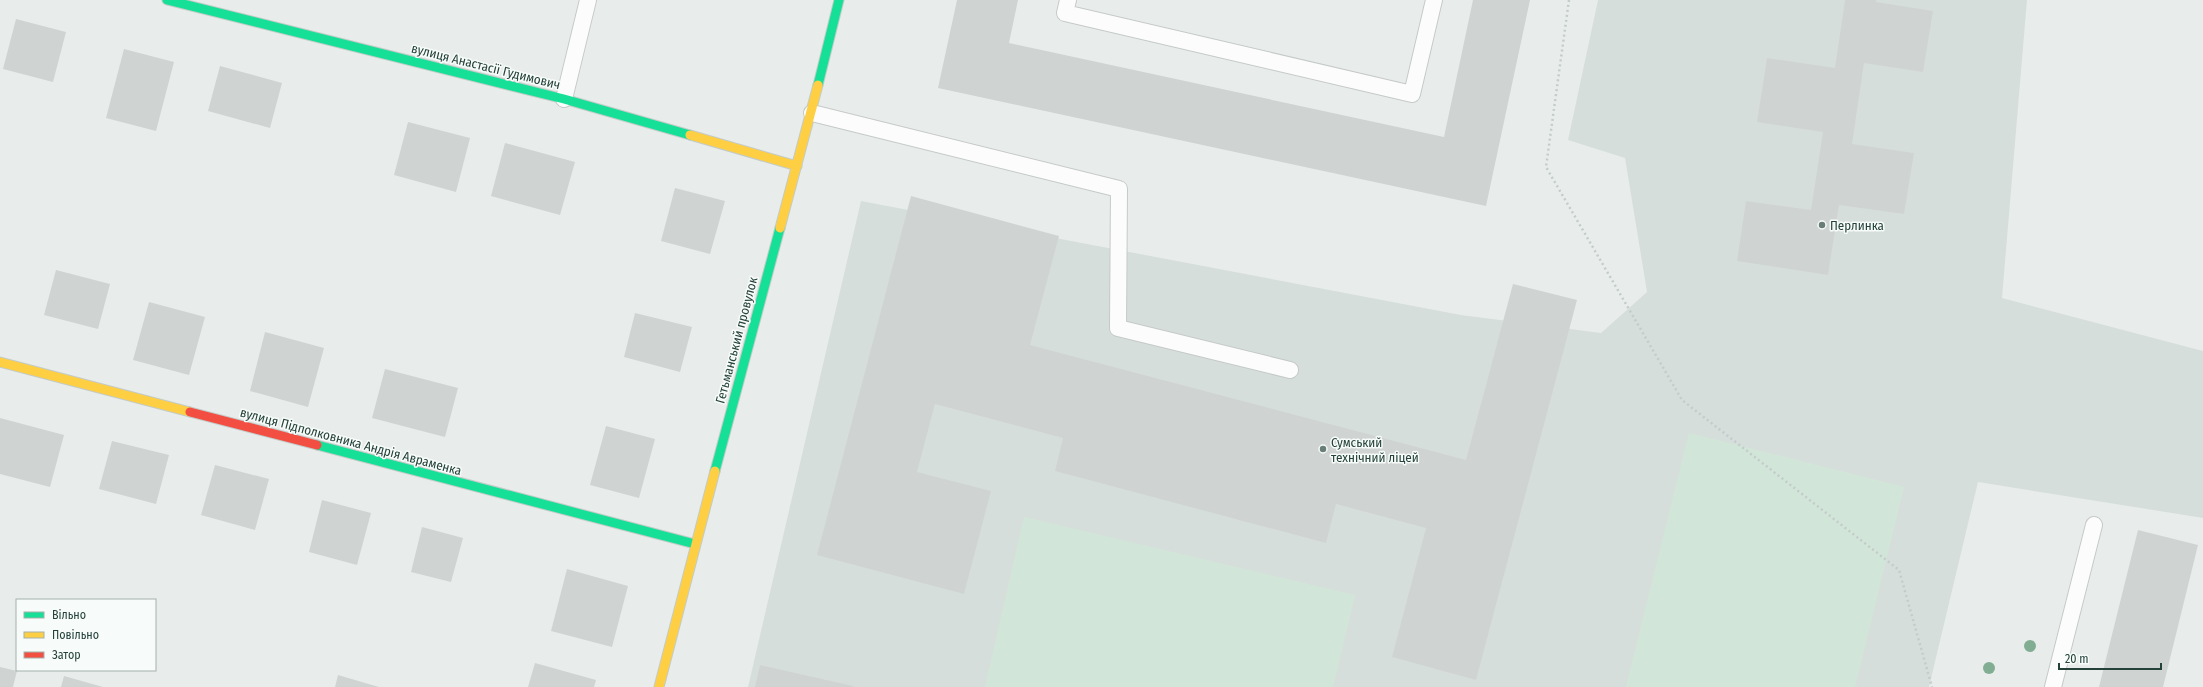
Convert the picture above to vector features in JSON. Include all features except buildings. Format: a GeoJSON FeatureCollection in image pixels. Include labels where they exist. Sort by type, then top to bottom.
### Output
{"type":"FeatureCollection","features":[{"type":"Feature","properties":{"kind":"street","name":"вулиця Анастасії Гудимович"},"geometry":{"type":"LineString","coordinates":[[167,0],[564,99],[797,166]]}},
{"type":"Feature","properties":{"kind":"street","name":"Гетьманський провулок"},"geometry":{"type":"LineString","coordinates":[[660,687],[695,544],[812,113],[839,0]]}},
{"type":"Feature","properties":{"kind":"street","name":"вулиця Підполковника Андрія Авраменка"},"geometry":{"type":"LineString","coordinates":[[0,362],[695,544]]}},
{"type":"Feature","properties":{"kind":"lane"},"geometry":{"type":"LineString","coordinates":[[564,99],[588,0]]}},
{"type":"Feature","properties":{"kind":"lane"},"geometry":{"type":"LineString","coordinates":[[1068,0],[1065,13],[1412,94],[1434,0]]}},
{"type":"Feature","properties":{"kind":"lane"},"geometry":{"type":"LineString","coordinates":[[812,113],[1119,189],[1118,328],[1290,370]]}},
{"type":"Feature","properties":{"kind":"lane"},"geometry":{"type":"LineString","coordinates":[[2053,687],[2094,525]]}},
{"type":"Feature","properties":{"kind":"path"},"geometry":{"type":"LineString","coordinates":[[1569,0],[1546,167],[1682,400],[1899,570],[1932,687]]}},
{"type":"Feature","properties":{"kind":"shaded area","name":"Сумський технічний ліцей"},"geometry":{"type":"Polygon","coordinates":[[[1598,0],[2027,0],[2002,298],[2203,351],[2203,518],[1978,482],[1929,687],[748,687],[861,201],[1461,315],[1601,333],[1647,292],[1625,158],[1568,140],[1598,0]]]}},
{"type":"Feature","properties":{"kind":"green space"},"geometry":{"type":"Polygon","coordinates":[[[1689,433],[1904,487],[1855,687],[1626,687],[1689,433]]]}},
{"type":"Feature","properties":{"kind":"green space"},"geometry":{"type":"Polygon","coordinates":[[[1024,517],[1355,595],[1333,687],[985,687],[1024,517]]]}},
{"type":"Feature","properties":{"kind":"traffic: fast"},"geometry":{"type":"LineString","coordinates":[[167,0],[564,99],[690,135]]}},
{"type":"Feature","properties":{"kind":"traffic: fast"},"geometry":{"type":"LineString","coordinates":[[818,85],[839,0]]}},
{"type":"Feature","properties":{"kind":"traffic: fast"},"geometry":{"type":"LineString","coordinates":[[715,471],[780,228]]}},
{"type":"Feature","properties":{"kind":"traffic: fast"},"geometry":{"type":"LineString","coordinates":[[317,445],[695,544]]}},
{"type":"Feature","properties":{"kind":"traffic: slow"},"geometry":{"type":"LineString","coordinates":[[780,228],[818,85]]}},
{"type":"Feature","properties":{"kind":"traffic: slow"},"geometry":{"type":"LineString","coordinates":[[690,135],[797,166]]}},
{"type":"Feature","properties":{"kind":"traffic: slow"},"geometry":{"type":"LineString","coordinates":[[0,362],[190,412]]}},
{"type":"Feature","properties":{"kind":"traffic: slow"},"geometry":{"type":"LineString","coordinates":[[659,687],[715,471]]}},
{"type":"Feature","properties":{"kind":"traffic: jam"},"geometry":{"type":"LineString","coordinates":[[190,412],[317,445]]}},
{"type":"Feature","properties":{"kind":"place","name":"Перлинка"},"geometry":{"type":"Point","coordinates":[1822,225]}},
{"type":"Feature","properties":{"kind":"place","name":"Сумський технічний ліцей"},"geometry":{"type":"Point","coordinates":[1323,449]}}]}
